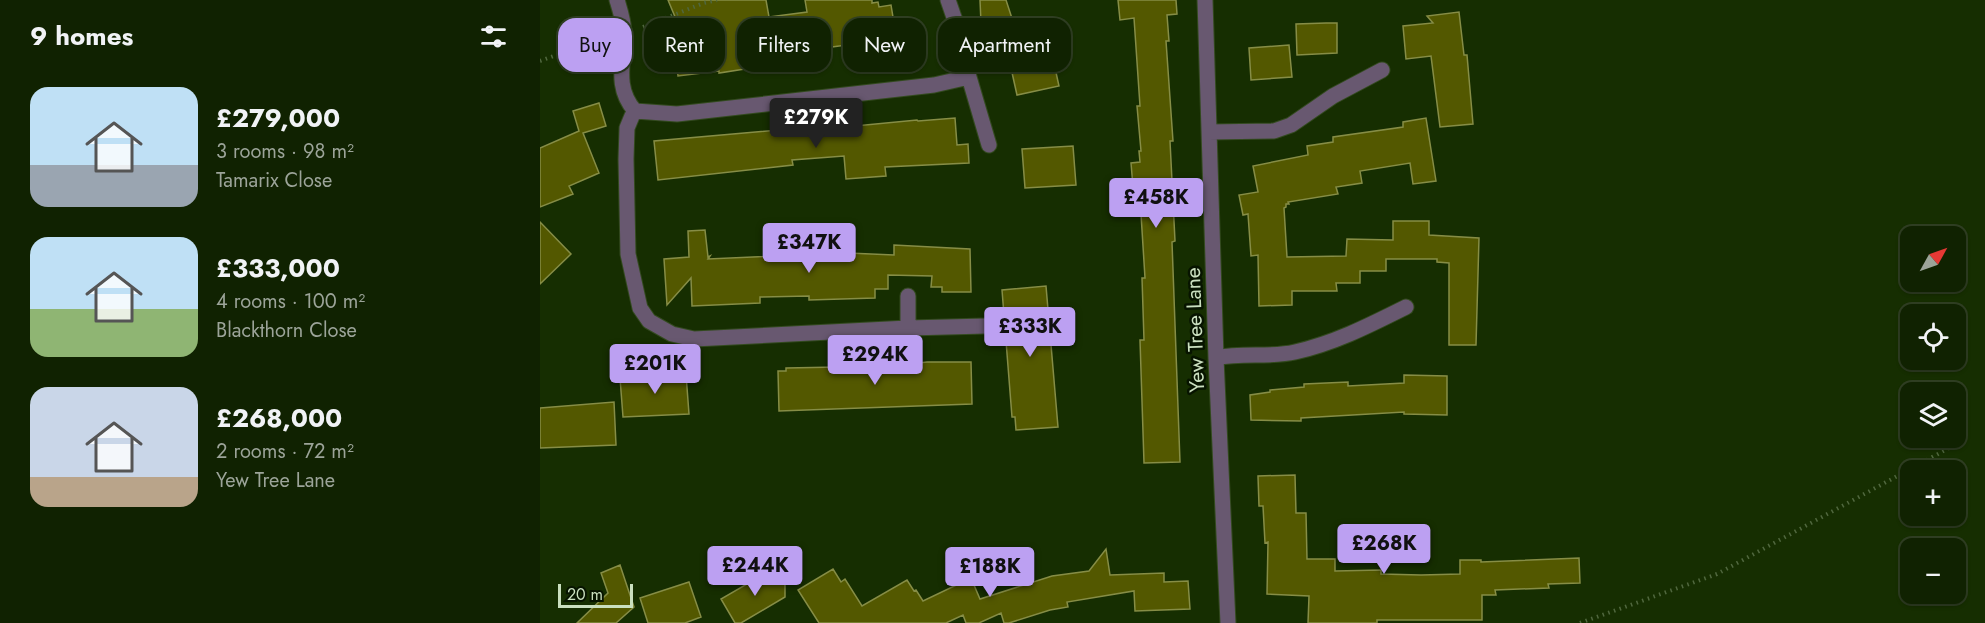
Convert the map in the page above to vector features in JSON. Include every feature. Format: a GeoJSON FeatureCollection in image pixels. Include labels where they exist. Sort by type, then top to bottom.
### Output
{"type":"FeatureCollection","features":[{"type":"Feature","properties":{"kind":"street"},"geometry":{"type":"LineString","coordinates":[[617,0],[625,32],[621,74],[626,101],[635,111],[688,112],[934,85],[969,77]]}},
{"type":"Feature","properties":{"kind":"street"},"geometry":{"type":"LineString","coordinates":[[948,0],[989,145]]}},
{"type":"Feature","properties":{"kind":"street","name":"Yew Tree Lane"},"geometry":{"type":"LineString","coordinates":[[1205,0],[1216,358],[1228,623]]}},
{"type":"Feature","properties":{"kind":"street"},"geometry":{"type":"LineString","coordinates":[[1209,132],[1275,130],[1291,125],[1333,96],[1382,70]]}},
{"type":"Feature","properties":{"kind":"street"},"geometry":{"type":"LineString","coordinates":[[635,111],[627,128],[628,254],[640,308],[649,321],[672,334],[694,339],[985,326]]}},
{"type":"Feature","properties":{"kind":"street"},"geometry":{"type":"LineString","coordinates":[[908,296],[908,328]]}},
{"type":"Feature","properties":{"kind":"street"},"geometry":{"type":"LineString","coordinates":[[1216,358],[1228,355],[1294,353],[1340,339],[1406,307]]}},
{"type":"Feature","properties":{"kind":"path"},"geometry":{"type":"LineString","coordinates":[[1580,623],[1717,574],[1947,448]]}},
{"type":"Feature","properties":{"kind":"building"},"geometry":{"type":"Polygon","coordinates":[[[668,0],[766,0],[769,17],[807,12],[805,0],[872,0],[872,3],[878,2],[879,7],[891,5],[893,18],[843,18],[843,45],[831,47],[831,18],[737,18],[737,70],[719,73],[725,72],[725,18],[676,18],[668,0]]]}},
{"type":"Feature","properties":{"kind":"building"},"geometry":{"type":"Polygon","coordinates":[[[980,0],[1006,0],[1012,18],[981,18],[980,0]]]}},
{"type":"Feature","properties":{"kind":"building"},"geometry":{"type":"Polygon","coordinates":[[[1118,0],[1176,0],[1177,14],[1167,15],[1169,41],[1166,41],[1173,141],[1170,141],[1175,241],[1172,242],[1180,462],[1144,463],[1140,340],[1144,340],[1142,278],[1145,278],[1140,198],[1134,199],[1131,163],[1140,162],[1137,106],[1140,106],[1134,18],[1120,20],[1118,0]]]}},
{"type":"Feature","properties":{"kind":"building"},"geometry":{"type":"Polygon","coordinates":[[[1459,12],[1464,55],[1467,55],[1473,124],[1440,127],[1431,56],[1406,59],[1403,26],[1433,23],[1427,16],[1459,12]]]}},
{"type":"Feature","properties":{"kind":"building"},"geometry":{"type":"Polygon","coordinates":[[[1337,23],[1337,53],[1297,55],[1296,24],[1337,23]]]}},
{"type":"Feature","properties":{"kind":"building"},"geometry":{"type":"Polygon","coordinates":[[[1289,45],[1292,77],[1251,80],[1249,48],[1289,45]]]}},
{"type":"Feature","properties":{"kind":"building"},"geometry":{"type":"Polygon","coordinates":[[[678,72],[711,72],[678,76],[678,72]]]}},
{"type":"Feature","properties":{"kind":"building"},"geometry":{"type":"Polygon","coordinates":[[[1012,72],[1056,72],[1059,86],[1017,95],[1012,72]]]}},
{"type":"Feature","properties":{"kind":"building"},"geometry":{"type":"Polygon","coordinates":[[[599,103],[606,126],[583,133],[599,173],[569,186],[573,194],[540,207],[540,148],[579,131],[573,111],[599,103]]]}},
{"type":"Feature","properties":{"kind":"building"},"geometry":{"type":"Polygon","coordinates":[[[955,118],[957,145],[968,144],[969,163],[885,167],[886,176],[846,179],[844,156],[792,160],[793,165],[658,180],[654,141],[955,118]]]}},
{"type":"Feature","properties":{"kind":"building"},"geometry":{"type":"Polygon","coordinates":[[[1426,118],[1436,181],[1413,184],[1410,163],[1360,171],[1362,183],[1336,187],[1338,194],[1288,202],[1289,204],[1286,204],[1284,208],[1287,257],[1346,256],[1347,239],[1393,240],[1393,221],[1429,221],[1429,235],[1479,238],[1476,345],[1449,345],[1449,263],[1437,262],[1437,259],[1386,259],[1386,271],[1360,271],[1360,283],[1336,283],[1337,291],[1292,291],[1292,305],[1259,306],[1258,255],[1251,256],[1248,214],[1243,215],[1239,195],[1258,192],[1253,166],[1308,155],[1307,146],[1333,142],[1333,137],[1403,127],[1403,122],[1426,118]]]}},
{"type":"Feature","properties":{"kind":"building"},"geometry":{"type":"Polygon","coordinates":[[[1073,146],[1076,185],[1025,188],[1022,149],[1073,146]]]}},
{"type":"Feature","properties":{"kind":"building"},"geometry":{"type":"Polygon","coordinates":[[[540,222],[571,254],[540,284],[540,222]]]}},
{"type":"Feature","properties":{"kind":"building"},"geometry":{"type":"Polygon","coordinates":[[[705,230],[708,257],[710,256],[708,259],[848,253],[894,255],[894,245],[970,249],[971,292],[942,292],[942,287],[931,287],[932,276],[888,275],[888,289],[875,289],[875,298],[809,300],[809,296],[760,297],[760,303],[692,306],[691,278],[667,305],[664,259],[689,257],[688,231],[705,230]]]}},
{"type":"Feature","properties":{"kind":"building"},"geometry":{"type":"Polygon","coordinates":[[[1046,286],[1058,427],[1016,430],[1015,417],[1012,417],[1002,290],[1046,286]]]}},
{"type":"Feature","properties":{"kind":"building"},"geometry":{"type":"Polygon","coordinates":[[[927,362],[971,362],[972,404],[779,411],[778,371],[786,371],[786,368],[892,366],[927,362]]]}},
{"type":"Feature","properties":{"kind":"building"},"geometry":{"type":"Polygon","coordinates":[[[675,373],[675,375],[686,374],[689,414],[623,417],[620,378],[675,373]]]}},
{"type":"Feature","properties":{"kind":"building"},"geometry":{"type":"Polygon","coordinates":[[[1404,375],[1447,376],[1447,415],[1404,414],[1404,412],[1301,418],[1301,421],[1251,420],[1250,395],[1270,392],[1270,390],[1304,387],[1304,384],[1348,382],[1348,386],[1404,383],[1404,375]]]}},
{"type":"Feature","properties":{"kind":"building"},"geometry":{"type":"Polygon","coordinates":[[[614,402],[616,445],[540,448],[540,408],[614,402]]]}},
{"type":"Feature","properties":{"kind":"building"},"geometry":{"type":"Polygon","coordinates":[[[1295,475],[1296,513],[1306,513],[1307,559],[1335,559],[1335,571],[1381,570],[1381,574],[1460,574],[1460,560],[1481,560],[1481,562],[1579,558],[1580,583],[1548,584],[1549,588],[1495,590],[1496,595],[1482,595],[1482,620],[1377,620],[1377,623],[1308,623],[1309,596],[1267,594],[1268,542],[1265,543],[1263,506],[1259,506],[1258,476],[1295,475]]]}},
{"type":"Feature","properties":{"kind":"building"},"geometry":{"type":"Polygon","coordinates":[[[1106,549],[1110,575],[1164,573],[1164,582],[1188,581],[1190,609],[1135,611],[1134,591],[1067,602],[1068,607],[1050,610],[1009,623],[1004,623],[1001,613],[979,623],[966,623],[963,615],[946,623],[819,623],[798,590],[833,569],[841,582],[845,579],[862,606],[907,580],[923,601],[971,578],[980,599],[1052,576],[1089,571],[1106,549]]]}},
{"type":"Feature","properties":{"kind":"building"},"geometry":{"type":"Polygon","coordinates":[[[620,565],[634,607],[616,623],[577,623],[608,593],[601,573],[620,565]]]}},
{"type":"Feature","properties":{"kind":"building"},"geometry":{"type":"Polygon","coordinates":[[[766,573],[785,573],[785,597],[741,623],[735,623],[721,599],[766,573]]]}},
{"type":"Feature","properties":{"kind":"building"},"geometry":{"type":"Polygon","coordinates":[[[689,582],[701,617],[685,623],[648,623],[640,598],[689,582]]]}}]}
